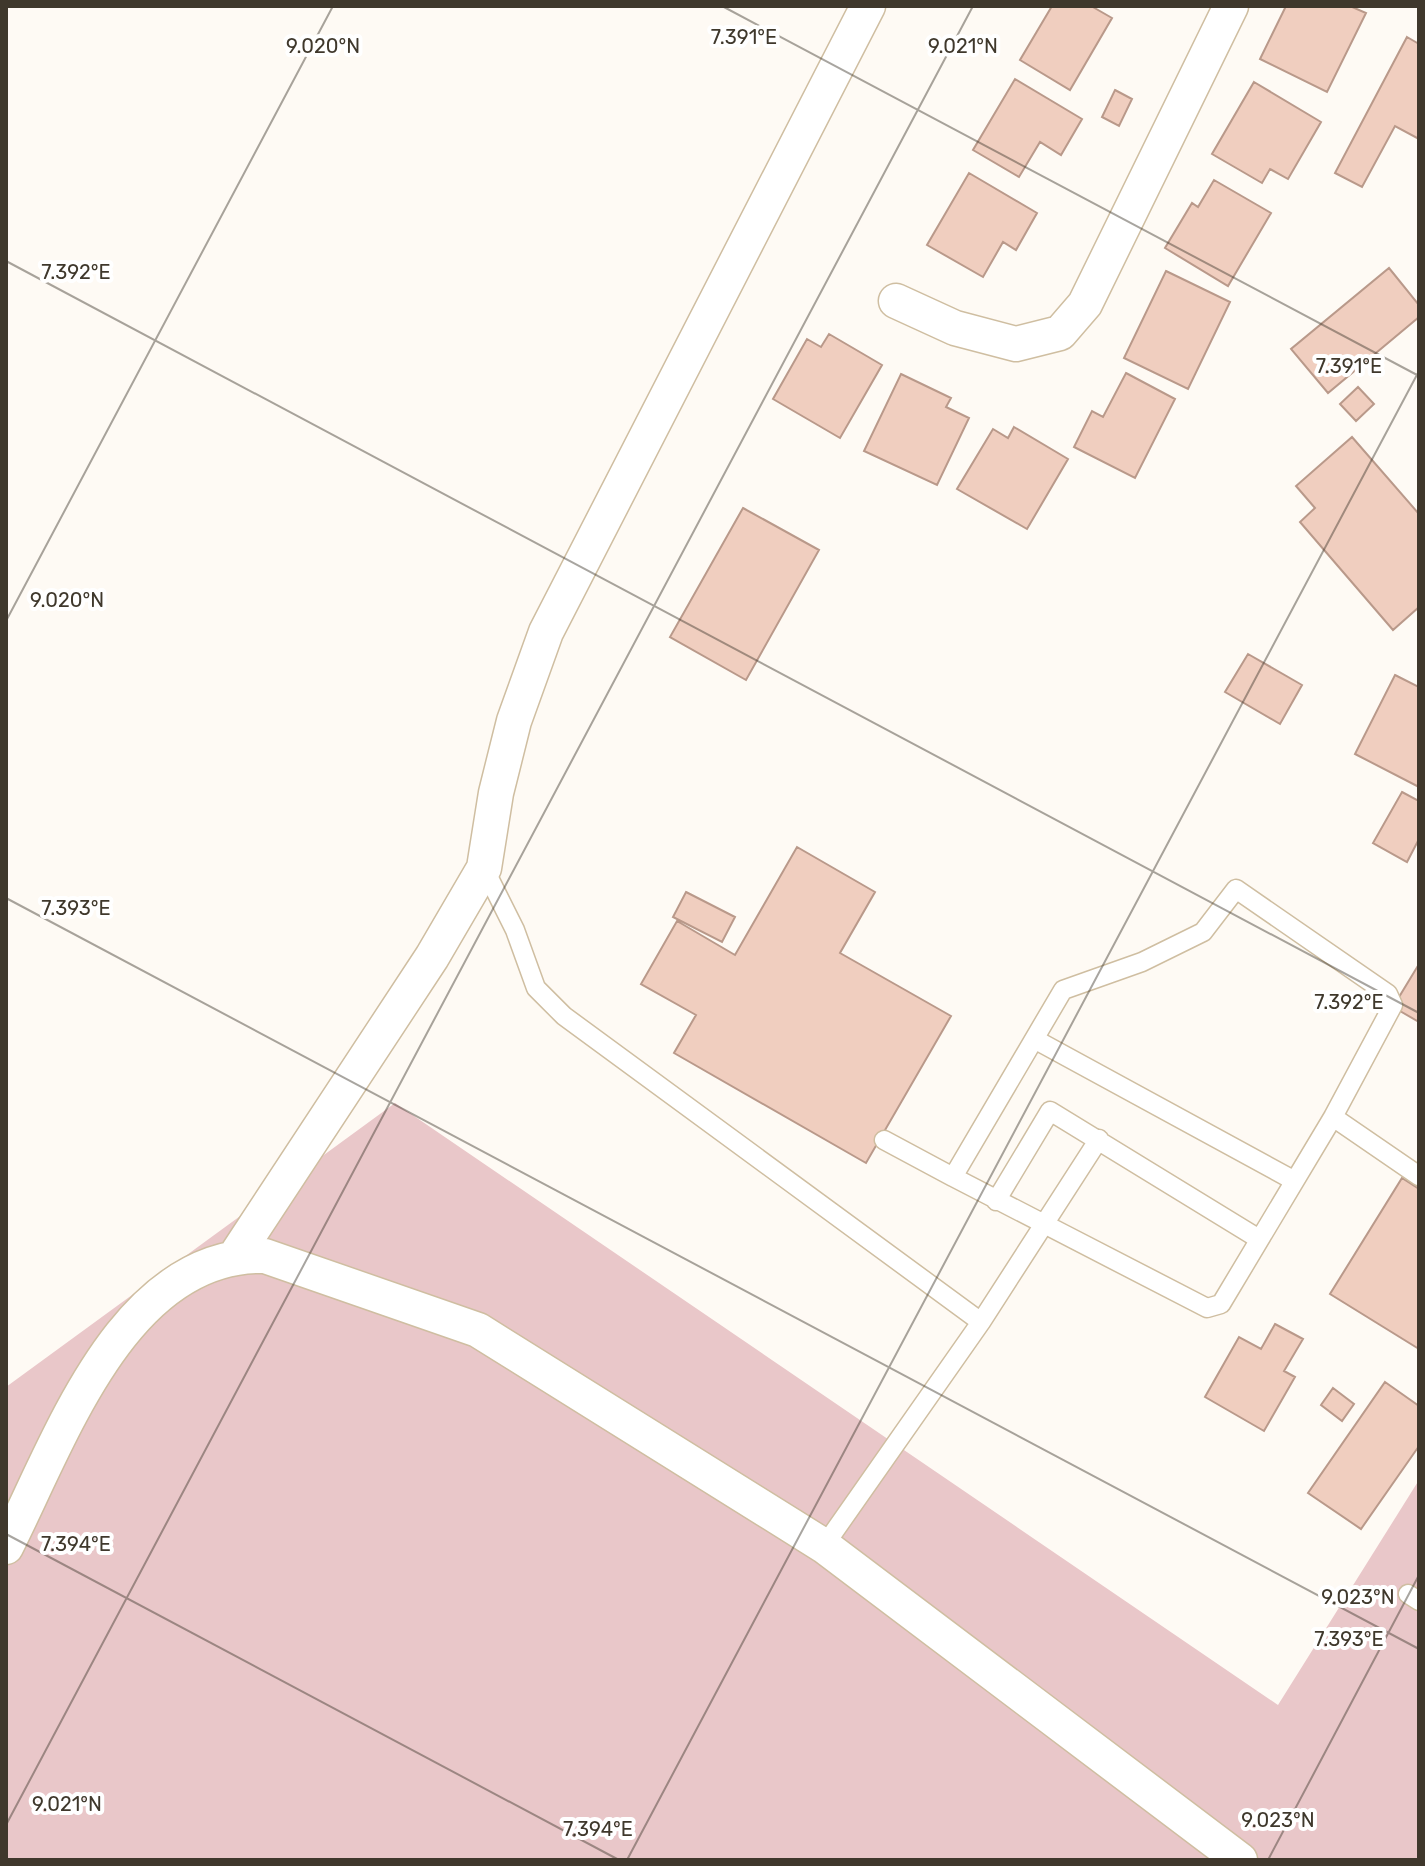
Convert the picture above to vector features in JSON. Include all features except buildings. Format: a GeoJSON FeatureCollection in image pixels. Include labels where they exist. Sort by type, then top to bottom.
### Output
{"type":"FeatureCollection","features":[{"type":"Feature","properties":{"kind":"street"},"geometry":{"type":"LineString","coordinates":[[236,1255],[432,957],[484,868],[496,793],[514,721],[546,632],[868,6]]}},
{"type":"Feature","properties":{"kind":"street"},"geometry":{"type":"LineString","coordinates":[[896,301],[955,328],[1016,344],[1060,333],[1085,304],[1231,6]]}},
{"type":"Feature","properties":{"kind":"street"},"geometry":{"type":"LineString","coordinates":[[6,1547],[94,1373],[123,1329],[179,1282],[207,1266],[236,1255],[265,1256],[478,1330],[824,1546],[1240,1860]]}},
{"type":"Feature","properties":{"kind":"lane"},"geometry":{"type":"LineString","coordinates":[[484,868],[515,930],[536,988],[564,1016],[981,1322]]}},
{"type":"Feature","properties":{"kind":"lane"},"geometry":{"type":"LineString","coordinates":[[884,1140],[1044,1227],[1207,1308],[1221,1304],[1333,1117],[1393,1005],[1388,994],[1236,889],[1203,932],[1142,962],[1063,990],[953,1177]]}},
{"type":"Feature","properties":{"kind":"lane"},"geometry":{"type":"LineString","coordinates":[[1036,1040],[1293,1180]]}},
{"type":"Feature","properties":{"kind":"lane"},"geometry":{"type":"LineString","coordinates":[[996,1201],[1050,1111],[1259,1239]]}},
{"type":"Feature","properties":{"kind":"lane"},"geometry":{"type":"LineString","coordinates":[[1333,1117],[1419,1176]]}},
{"type":"Feature","properties":{"kind":"lane"},"geometry":{"type":"LineString","coordinates":[[824,1546],[981,1322],[1099,1139]]}},
{"type":"Feature","properties":{"kind":"shaded area"},"geometry":{"type":"Polygon","coordinates":[[[395,1103],[1278,1705],[1419,1480],[1419,1860],[6,1860],[6,1387],[395,1103]]]}}]}
